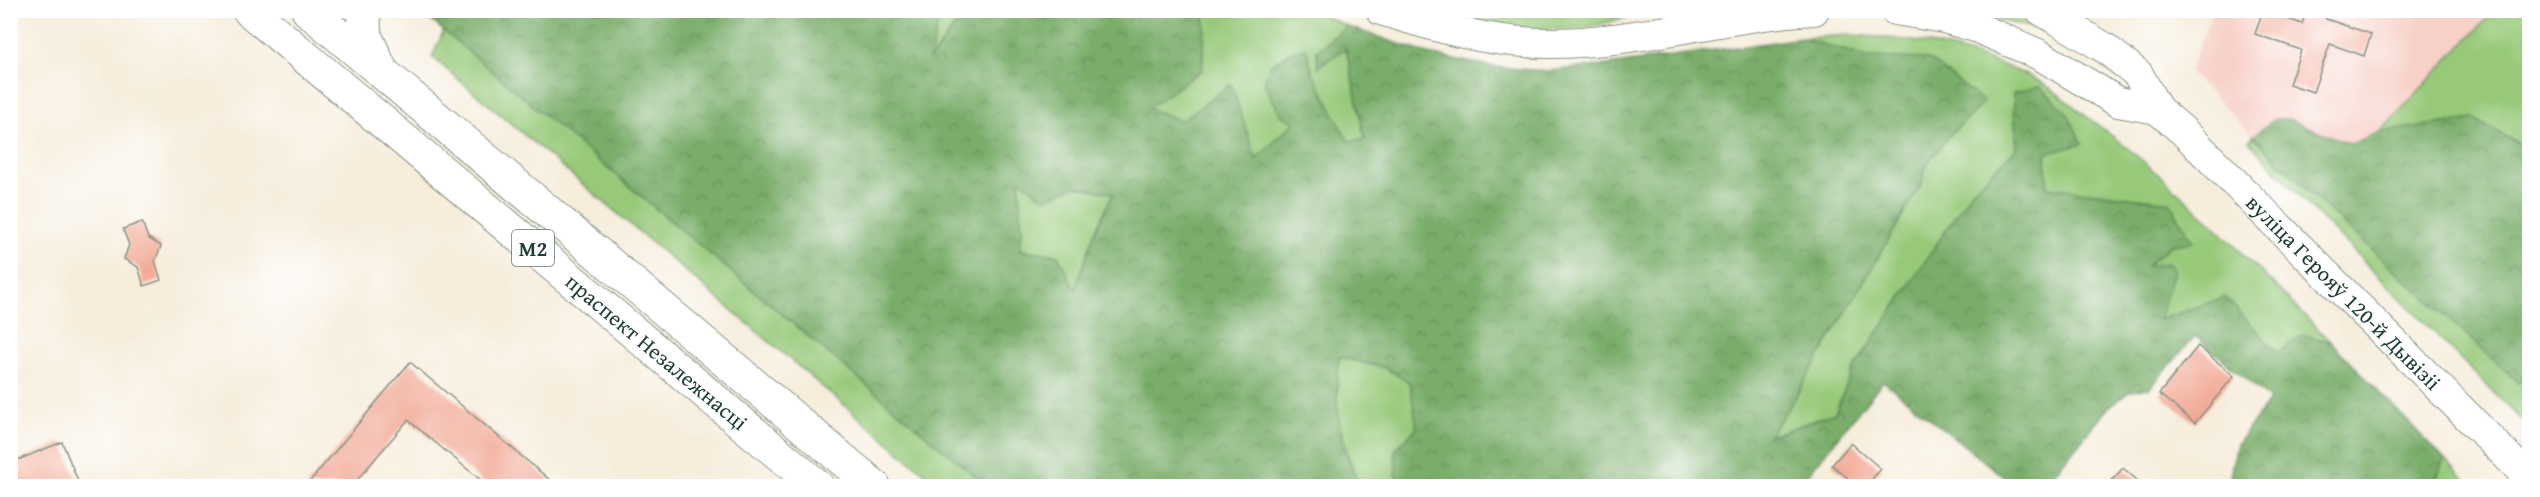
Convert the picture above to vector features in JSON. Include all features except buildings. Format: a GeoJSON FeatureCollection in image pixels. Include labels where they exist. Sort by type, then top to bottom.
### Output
{"type":"FeatureCollection","features":[{"type":"Feature","properties":{"kind":"highway","name":"праспект Незалежнасці"},"geometry":{"type":"LineString","coordinates":[[249,10],[818,486]]}},
{"type":"Feature","properties":{"kind":"highway","name":"праспект Незалежнасці"},"geometry":{"type":"LineString","coordinates":[[308,10],[874,486]]}},
{"type":"Feature","properties":{"kind":"highway"},"geometry":{"type":"LineString","coordinates":[[363,10],[365,35],[383,74]]}},
{"type":"Feature","properties":{"kind":"street"},"geometry":{"type":"LineString","coordinates":[[1382,10],[1475,35],[1503,40],[1546,43],[1588,42],[1814,10]]}},
{"type":"Feature","properties":{"kind":"street","name":"вуліца Герояў 120-й Дывізіі"},"geometry":{"type":"LineString","coordinates":[[1894,10],[1944,18],[1984,31],[2040,55],[2118,102],[2157,109]]}},
{"type":"Feature","properties":{"kind":"street","name":"вуліца Герояў 120-й Дывізіі"},"geometry":{"type":"LineString","coordinates":[[2042,10],[2105,48],[2138,74],[2157,109],[2182,130],[2529,479]]}},
{"type":"Feature","properties":{"kind":"shaded area"},"geometry":{"type":"Polygon","coordinates":[[[2213,11],[2494,11],[2380,132],[2311,194],[2189,71],[2213,11]]]}},
{"type":"Feature","properties":{"kind":"green space"},"geometry":{"type":"Polygon","coordinates":[[[1615,10],[1657,11],[1589,27],[1565,29],[1536,29],[1466,22],[1458,14],[1537,16],[1615,10]]]}},
{"type":"Feature","properties":{"kind":"green space"},"geometry":{"type":"Polygon","coordinates":[[[2000,10],[2036,20],[2067,38],[2122,77],[2120,80],[2073,44],[2037,29],[1960,11],[2000,10]]]}},
{"type":"Feature","properties":{"kind":"green space"},"geometry":{"type":"Polygon","coordinates":[[[420,11],[941,11],[929,61],[966,11],[1203,11],[1205,25],[1202,70],[1148,108],[1181,121],[1231,84],[1256,159],[1295,122],[1282,116],[1264,84],[1270,65],[1295,50],[1306,48],[1312,71],[1348,141],[1365,139],[1346,48],[1318,67],[1317,51],[1347,26],[1428,54],[1495,67],[1546,71],[1600,66],[1802,38],[1867,57],[1929,59],[1984,102],[1948,137],[1926,165],[1922,183],[1793,401],[1768,437],[1835,413],[1853,370],[1972,191],[2017,148],[2013,93],[2040,86],[2068,114],[2082,144],[2046,154],[2047,187],[2169,202],[2193,242],[2171,245],[2146,266],[2168,263],[2174,271],[2159,320],[2225,297],[2278,353],[2303,335],[2331,342],[2444,459],[2433,486],[2243,486],[2230,476],[2237,444],[2270,399],[2195,336],[2150,388],[2130,391],[2109,407],[2044,486],[2015,486],[1883,381],[1799,486],[1397,486],[1395,450],[1417,428],[1410,383],[1386,368],[1339,357],[1337,389],[1339,424],[1347,457],[1361,486],[987,486],[420,11]],[[1019,179],[1022,230],[1020,250],[1058,255],[1075,290],[1095,232],[1113,193],[1075,186],[1045,199],[1019,179]]]}},
{"type":"Feature","properties":{"kind":"green space"},"geometry":{"type":"Polygon","coordinates":[[[941,11],[966,11],[928,62],[941,11]]]}},
{"type":"Feature","properties":{"kind":"green space"},"geometry":{"type":"Polygon","coordinates":[[[1203,11],[1314,11],[1347,26],[1317,51],[1319,66],[1346,48],[1365,140],[1348,141],[1312,71],[1306,48],[1295,122],[1255,160],[1181,121],[1147,108],[1202,70],[1205,25],[1203,11]]]}},
{"type":"Feature","properties":{"kind":"green space"},"geometry":{"type":"Polygon","coordinates":[[[2494,11],[2529,11],[2529,149],[2474,119],[2380,132],[2494,11]]]}},
{"type":"Feature","properties":{"kind":"green space"},"geometry":{"type":"Polygon","coordinates":[[[444,30],[990,486],[940,486],[432,57],[444,30]]]}},
{"type":"Feature","properties":{"kind":"green space"},"geometry":{"type":"Polygon","coordinates":[[[1850,35],[1899,39],[1970,54],[2016,70],[2046,85],[2154,170],[2331,342],[2303,335],[2278,353],[2159,320],[2145,267],[2171,245],[2192,242],[2169,202],[2047,188],[2046,153],[2082,144],[2013,94],[2017,148],[1972,191],[1853,370],[1835,413],[1767,437],[1793,401],[1922,183],[1926,165],[1948,137],[1929,59],[1867,58],[1802,38],[1850,35]]]}},
{"type":"Feature","properties":{"kind":"green space"},"geometry":{"type":"Polygon","coordinates":[[[2275,119],[2288,119],[2351,144],[2380,132],[2474,119],[2529,149],[2529,373],[2519,383],[2311,194],[2253,136],[2275,119]]]}},
{"type":"Feature","properties":{"kind":"green space"},"geometry":{"type":"Polygon","coordinates":[[[2253,136],[2311,194],[2519,382],[2529,373],[2529,428],[2305,202],[2249,141],[2253,136]]]}},
{"type":"Feature","properties":{"kind":"green space"},"geometry":{"type":"Polygon","coordinates":[[[1019,178],[1045,199],[1075,186],[1113,193],[1095,232],[1075,291],[1020,251],[1022,230],[1019,178]]]}},
{"type":"Feature","properties":{"kind":"green space"},"geometry":{"type":"Polygon","coordinates":[[[1338,357],[1386,368],[1410,383],[1417,428],[1395,450],[1397,486],[1361,486],[1355,477],[1337,418],[1338,357]]]}},
{"type":"Feature","properties":{"kind":"green space"},"geometry":{"type":"Polygon","coordinates":[[[2444,459],[2472,486],[2434,486],[2444,459]]]}}]}
